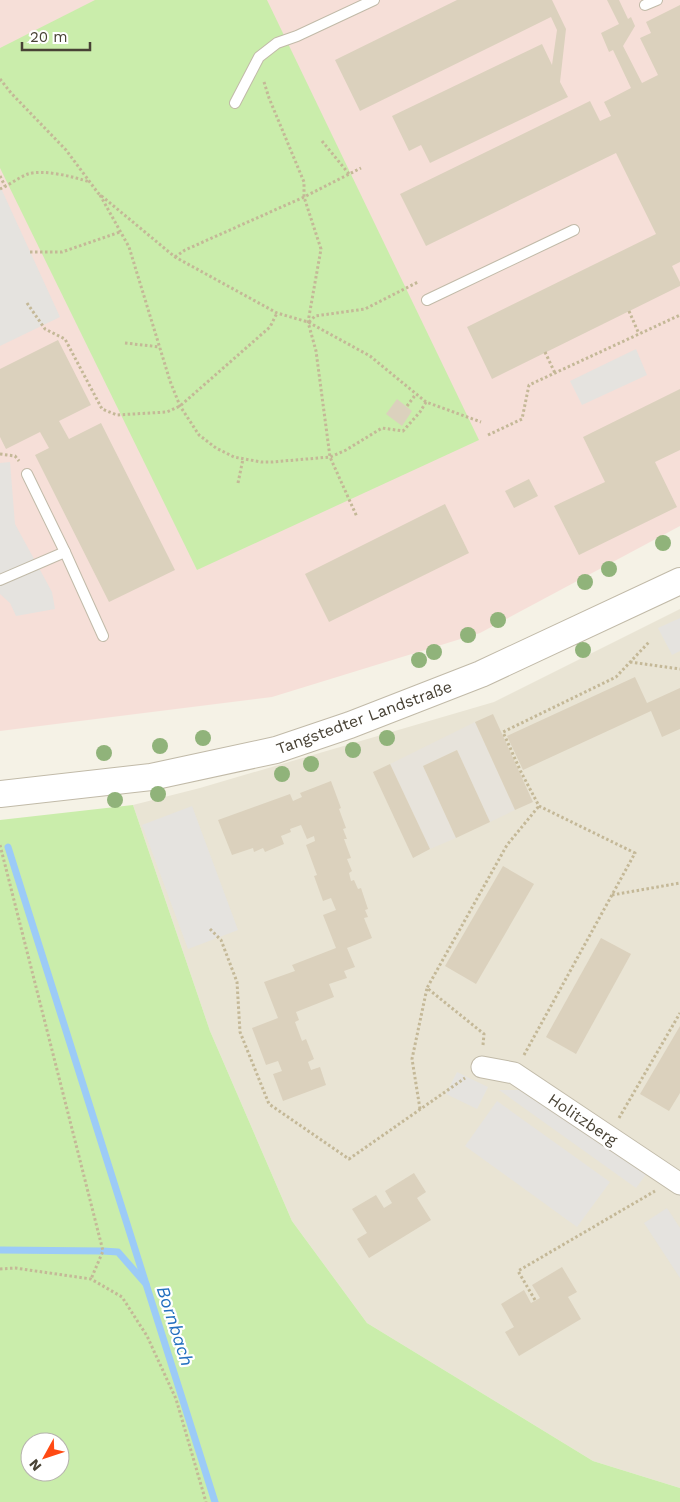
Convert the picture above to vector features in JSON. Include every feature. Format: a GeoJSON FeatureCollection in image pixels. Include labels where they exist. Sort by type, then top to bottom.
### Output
{"type":"FeatureCollection","features":[{"type":"Feature","properties":{"kind":"street","name":"Tangstedter Landstraße"},"geometry":{"type":"LineString","coordinates":[[0,794],[151,777],[276,750],[350,725],[473,678],[680,581]]}},
{"type":"Feature","properties":{"kind":"street","name":"Holitzberg"},"geometry":{"type":"LineString","coordinates":[[482,1067],[514,1073],[677,1182]]}},
{"type":"Feature","properties":{"kind":"lane"},"geometry":{"type":"LineString","coordinates":[[235,103],[259,56],[277,43],[297,36],[374,0]]}},
{"type":"Feature","properties":{"kind":"lane"},"geometry":{"type":"LineString","coordinates":[[646,6],[657,0]]}},
{"type":"Feature","properties":{"kind":"lane"},"geometry":{"type":"LineString","coordinates":[[427,300],[574,230]]}},
{"type":"Feature","properties":{"kind":"lane"},"geometry":{"type":"LineString","coordinates":[[27,474],[103,636]]}},
{"type":"Feature","properties":{"kind":"lane"},"geometry":{"type":"LineString","coordinates":[[0,580],[65,552]]}},
{"type":"Feature","properties":{"kind":"path"},"geometry":{"type":"LineString","coordinates":[[259,56],[260,69],[269,98],[304,182],[304,197],[321,249],[308,322],[316,351],[330,457],[357,517]]}},
{"type":"Feature","properties":{"kind":"path"},"geometry":{"type":"LineString","coordinates":[[0,79],[66,150],[98,193],[129,248],[180,406],[199,435],[216,448],[234,457],[261,462],[330,457],[346,450],[382,428],[403,431],[420,412],[426,402]]}},
{"type":"Feature","properties":{"kind":"path"},"geometry":{"type":"LineString","coordinates":[[322,140],[349,174]]}},
{"type":"Feature","properties":{"kind":"path"},"geometry":{"type":"LineString","coordinates":[[175,257],[185,250],[304,197],[361,168]]}},
{"type":"Feature","properties":{"kind":"path"},"geometry":{"type":"LineString","coordinates":[[0,189],[29,174],[51,173],[91,182]]}},
{"type":"Feature","properties":{"kind":"path"},"geometry":{"type":"LineString","coordinates":[[0,176],[5,186]]}},
{"type":"Feature","properties":{"kind":"path"},"geometry":{"type":"LineString","coordinates":[[98,193],[175,257],[277,312],[308,322],[370,356],[426,402],[481,422]]}},
{"type":"Feature","properties":{"kind":"path"},"geometry":{"type":"LineString","coordinates":[[30,252],[62,252],[120,232]]}},
{"type":"Feature","properties":{"kind":"path"},"geometry":{"type":"LineString","coordinates":[[308,322],[315,316],[365,309],[418,282]]}},
{"type":"Feature","properties":{"kind":"path"},"geometry":{"type":"LineString","coordinates":[[27,303],[45,329],[65,339],[102,409],[117,415],[167,412],[180,406],[270,328],[277,312]]}},
{"type":"Feature","properties":{"kind":"path"},"geometry":{"type":"LineString","coordinates":[[629,311],[639,334]]}},
{"type":"Feature","properties":{"kind":"path"},"geometry":{"type":"LineString","coordinates":[[488,436],[522,419],[529,385],[680,315]]}},
{"type":"Feature","properties":{"kind":"path"},"geometry":{"type":"LineString","coordinates":[[125,343],[160,348]]}},
{"type":"Feature","properties":{"kind":"path"},"geometry":{"type":"LineString","coordinates":[[546,352],[555,373]]}},
{"type":"Feature","properties":{"kind":"path"},"geometry":{"type":"LineString","coordinates":[[407,406],[416,394]]}},
{"type":"Feature","properties":{"kind":"path"},"geometry":{"type":"LineString","coordinates":[[238,483],[243,459]]}},
{"type":"Feature","properties":{"kind":"path"},"geometry":{"type":"LineString","coordinates":[[514,1073],[635,854],[539,806],[503,732],[616,677],[650,641]]}},
{"type":"Feature","properties":{"kind":"path"},"geometry":{"type":"LineString","coordinates":[[630,662],[680,669]]}},
{"type":"Feature","properties":{"kind":"path"},"geometry":{"type":"LineString","coordinates":[[420,1109],[412,1059],[427,988],[507,845],[539,806]]}},
{"type":"Feature","properties":{"kind":"path"},"geometry":{"type":"LineString","coordinates":[[0,845],[103,1251],[91,1278]]}},
{"type":"Feature","properties":{"kind":"path"},"geometry":{"type":"LineString","coordinates":[[612,895],[680,883]]}},
{"type":"Feature","properties":{"kind":"path"},"geometry":{"type":"LineString","coordinates":[[210,929],[221,940],[237,982],[240,1032],[269,1104],[349,1159],[482,1067],[484,1034],[427,988]]}},
{"type":"Feature","properties":{"kind":"path"},"geometry":{"type":"LineString","coordinates":[[608,1136],[680,1013]]}},
{"type":"Feature","properties":{"kind":"path"},"geometry":{"type":"LineString","coordinates":[[536,1300],[518,1271],[677,1182]]}},
{"type":"Feature","properties":{"kind":"path"},"geometry":{"type":"LineString","coordinates":[[0,1269],[15,1268],[91,1278],[122,1297],[147,1336],[176,1399],[206,1502]]}},
{"type":"Feature","properties":{"kind":"shaded area"},"geometry":{"type":"Polygon","coordinates":[[[0,0],[680,0],[680,526],[480,633],[272,697],[0,731],[0,0]]]}},
{"type":"Feature","properties":{"kind":"shaded area"},"geometry":{"type":"Polygon","coordinates":[[[0,186],[60,317],[0,346],[0,186]]]}},
{"type":"Feature","properties":{"kind":"shaded area"},"geometry":{"type":"Polygon","coordinates":[[[636,349],[647,375],[582,405],[570,381],[636,349]]]}},
{"type":"Feature","properties":{"kind":"shaded area"},"geometry":{"type":"Polygon","coordinates":[[[10,462],[15,524],[52,592],[55,609],[16,616],[10,603],[0,594],[0,463],[10,462]]]}},
{"type":"Feature","properties":{"kind":"shaded area"},"geometry":{"type":"Polygon","coordinates":[[[680,609],[680,1488],[593,1461],[367,1323],[292,1221],[210,1031],[133,805],[200,788],[494,702],[680,609]]]}},
{"type":"Feature","properties":{"kind":"shaded area"},"geometry":{"type":"Polygon","coordinates":[[[680,618],[680,651],[672,655],[658,628],[680,618]]]}},
{"type":"Feature","properties":{"kind":"shaded area"},"geometry":{"type":"Polygon","coordinates":[[[475,722],[515,810],[490,822],[457,750],[423,766],[456,838],[430,849],[390,764],[475,722]]]}},
{"type":"Feature","properties":{"kind":"shaded area"},"geometry":{"type":"Polygon","coordinates":[[[192,806],[238,930],[188,949],[142,825],[192,806]]]}},
{"type":"Feature","properties":{"kind":"shaded area"},"geometry":{"type":"Polygon","coordinates":[[[457,1072],[488,1087],[477,1109],[446,1094],[457,1072]]]}},
{"type":"Feature","properties":{"kind":"shaded area"},"geometry":{"type":"Polygon","coordinates":[[[499,1090],[530,1090],[647,1173],[636,1188],[499,1090]]]}},
{"type":"Feature","properties":{"kind":"shaded area"},"geometry":{"type":"Polygon","coordinates":[[[497,1101],[610,1182],[577,1227],[465,1146],[497,1101]]]}},
{"type":"Feature","properties":{"kind":"shaded area"},"geometry":{"type":"Polygon","coordinates":[[[667,1208],[680,1228],[680,1278],[644,1223],[667,1208]]]}},
{"type":"Feature","properties":{"kind":"green space"},"geometry":{"type":"Polygon","coordinates":[[[95,0],[267,0],[479,440],[197,570],[0,168],[0,48],[95,0]]]}},
{"type":"Feature","properties":{"kind":"green space"},"geometry":{"type":"Polygon","coordinates":[[[133,805],[210,1031],[292,1221],[367,1323],[593,1461],[680,1488],[680,1502],[0,1502],[0,820],[133,805]]]}},
{"type":"Feature","properties":{"kind":"building"},"geometry":{"type":"Polygon","coordinates":[[[457,0],[552,0],[566,29],[560,82],[568,97],[430,163],[421,145],[409,151],[392,116],[542,44],[552,65],[557,30],[551,17],[360,111],[335,60],[457,0]]]}},
{"type":"Feature","properties":{"kind":"building"},"geometry":{"type":"Polygon","coordinates":[[[607,0],[619,0],[628,19],[631,17],[635,26],[623,46],[642,83],[658,75],[640,38],[651,33],[646,22],[680,5],[680,262],[672,266],[680,286],[492,379],[467,327],[656,234],[616,153],[426,246],[400,194],[590,101],[600,121],[611,116],[604,102],[631,88],[613,50],[609,52],[601,33],[619,24],[607,0]]]}},
{"type":"Feature","properties":{"kind":"building"},"geometry":{"type":"Polygon","coordinates":[[[58,340],[91,405],[59,421],[69,439],[101,423],[175,570],[109,602],[35,455],[49,448],[40,432],[6,449],[0,437],[0,369],[58,340]]]}},
{"type":"Feature","properties":{"kind":"building"},"geometry":{"type":"Polygon","coordinates":[[[680,389],[680,450],[655,462],[677,507],[579,555],[554,506],[605,482],[583,437],[680,389]]]}},
{"type":"Feature","properties":{"kind":"building"},"geometry":{"type":"Polygon","coordinates":[[[397,399],[412,411],[402,426],[386,414],[397,399]]]}},
{"type":"Feature","properties":{"kind":"building"},"geometry":{"type":"Polygon","coordinates":[[[529,479],[538,496],[514,508],[505,491],[529,479]]]}},
{"type":"Feature","properties":{"kind":"building"},"geometry":{"type":"Polygon","coordinates":[[[445,504],[469,553],[329,622],[305,574],[445,504]]]}},
{"type":"Feature","properties":{"kind":"building"},"geometry":{"type":"Polygon","coordinates":[[[635,677],[647,703],[680,688],[680,729],[662,737],[651,711],[523,770],[507,736],[635,677]]]}},
{"type":"Feature","properties":{"kind":"building"},"geometry":{"type":"Polygon","coordinates":[[[493,714],[533,802],[515,810],[475,722],[493,714]]]}},
{"type":"Feature","properties":{"kind":"building"},"geometry":{"type":"Polygon","coordinates":[[[457,750],[490,822],[456,838],[423,766],[457,750]]]}},
{"type":"Feature","properties":{"kind":"building"},"geometry":{"type":"Polygon","coordinates":[[[390,764],[430,849],[413,858],[373,772],[390,764]]]}},
{"type":"Feature","properties":{"kind":"building"},"geometry":{"type":"Polygon","coordinates":[[[331,781],[346,828],[343,829],[347,839],[344,839],[351,858],[347,859],[352,871],[349,873],[351,881],[354,880],[358,889],[361,888],[368,909],[365,910],[368,917],[364,918],[372,938],[347,948],[355,967],[344,971],[347,978],[329,984],[334,997],[296,1012],[299,1020],[295,1022],[302,1041],[306,1039],[314,1059],[308,1062],[311,1070],[320,1067],[326,1085],[283,1101],[273,1074],[282,1071],[278,1061],[266,1065],[252,1028],[278,1018],[264,982],[295,971],[292,965],[336,948],[323,915],[336,910],[331,898],[323,901],[314,876],[317,875],[306,845],[315,841],[314,836],[307,839],[301,825],[290,829],[291,832],[281,836],[284,844],[265,852],[263,848],[254,852],[253,848],[232,855],[218,820],[290,794],[293,801],[302,797],[300,793],[331,781]]]}},
{"type":"Feature","properties":{"kind":"building"},"geometry":{"type":"Polygon","coordinates":[[[503,866],[534,884],[476,984],[445,966],[503,866]]]}},
{"type":"Feature","properties":{"kind":"building"},"geometry":{"type":"Polygon","coordinates":[[[601,938],[631,954],[576,1054],[546,1037],[601,938]]]}},
{"type":"Feature","properties":{"kind":"building"},"geometry":{"type":"Polygon","coordinates":[[[680,1026],[680,1093],[669,1111],[640,1094],[680,1026]]]}},
{"type":"Feature","properties":{"kind":"building"},"geometry":{"type":"Polygon","coordinates":[[[414,1173],[426,1192],[417,1198],[431,1220],[369,1258],[357,1239],[367,1233],[352,1209],[376,1195],[384,1208],[392,1203],[385,1191],[414,1173]]]}},
{"type":"Feature","properties":{"kind":"building"},"geometry":{"type":"Polygon","coordinates":[[[562,1267],[577,1292],[568,1297],[581,1319],[519,1356],[505,1332],[514,1327],[501,1304],[524,1290],[531,1303],[540,1298],[532,1285],[562,1267]]]}},
{"type":"Feature","properties":{"kind":"waterway"},"geometry":{"type":"LineString","coordinates":[[8,847],[146,1284]]}},
{"type":"Feature","properties":{"kind":"waterway","name":"Bornbach"},"geometry":{"type":"LineString","coordinates":[[0,1250],[118,1252],[146,1284],[215,1502]]}}]}
